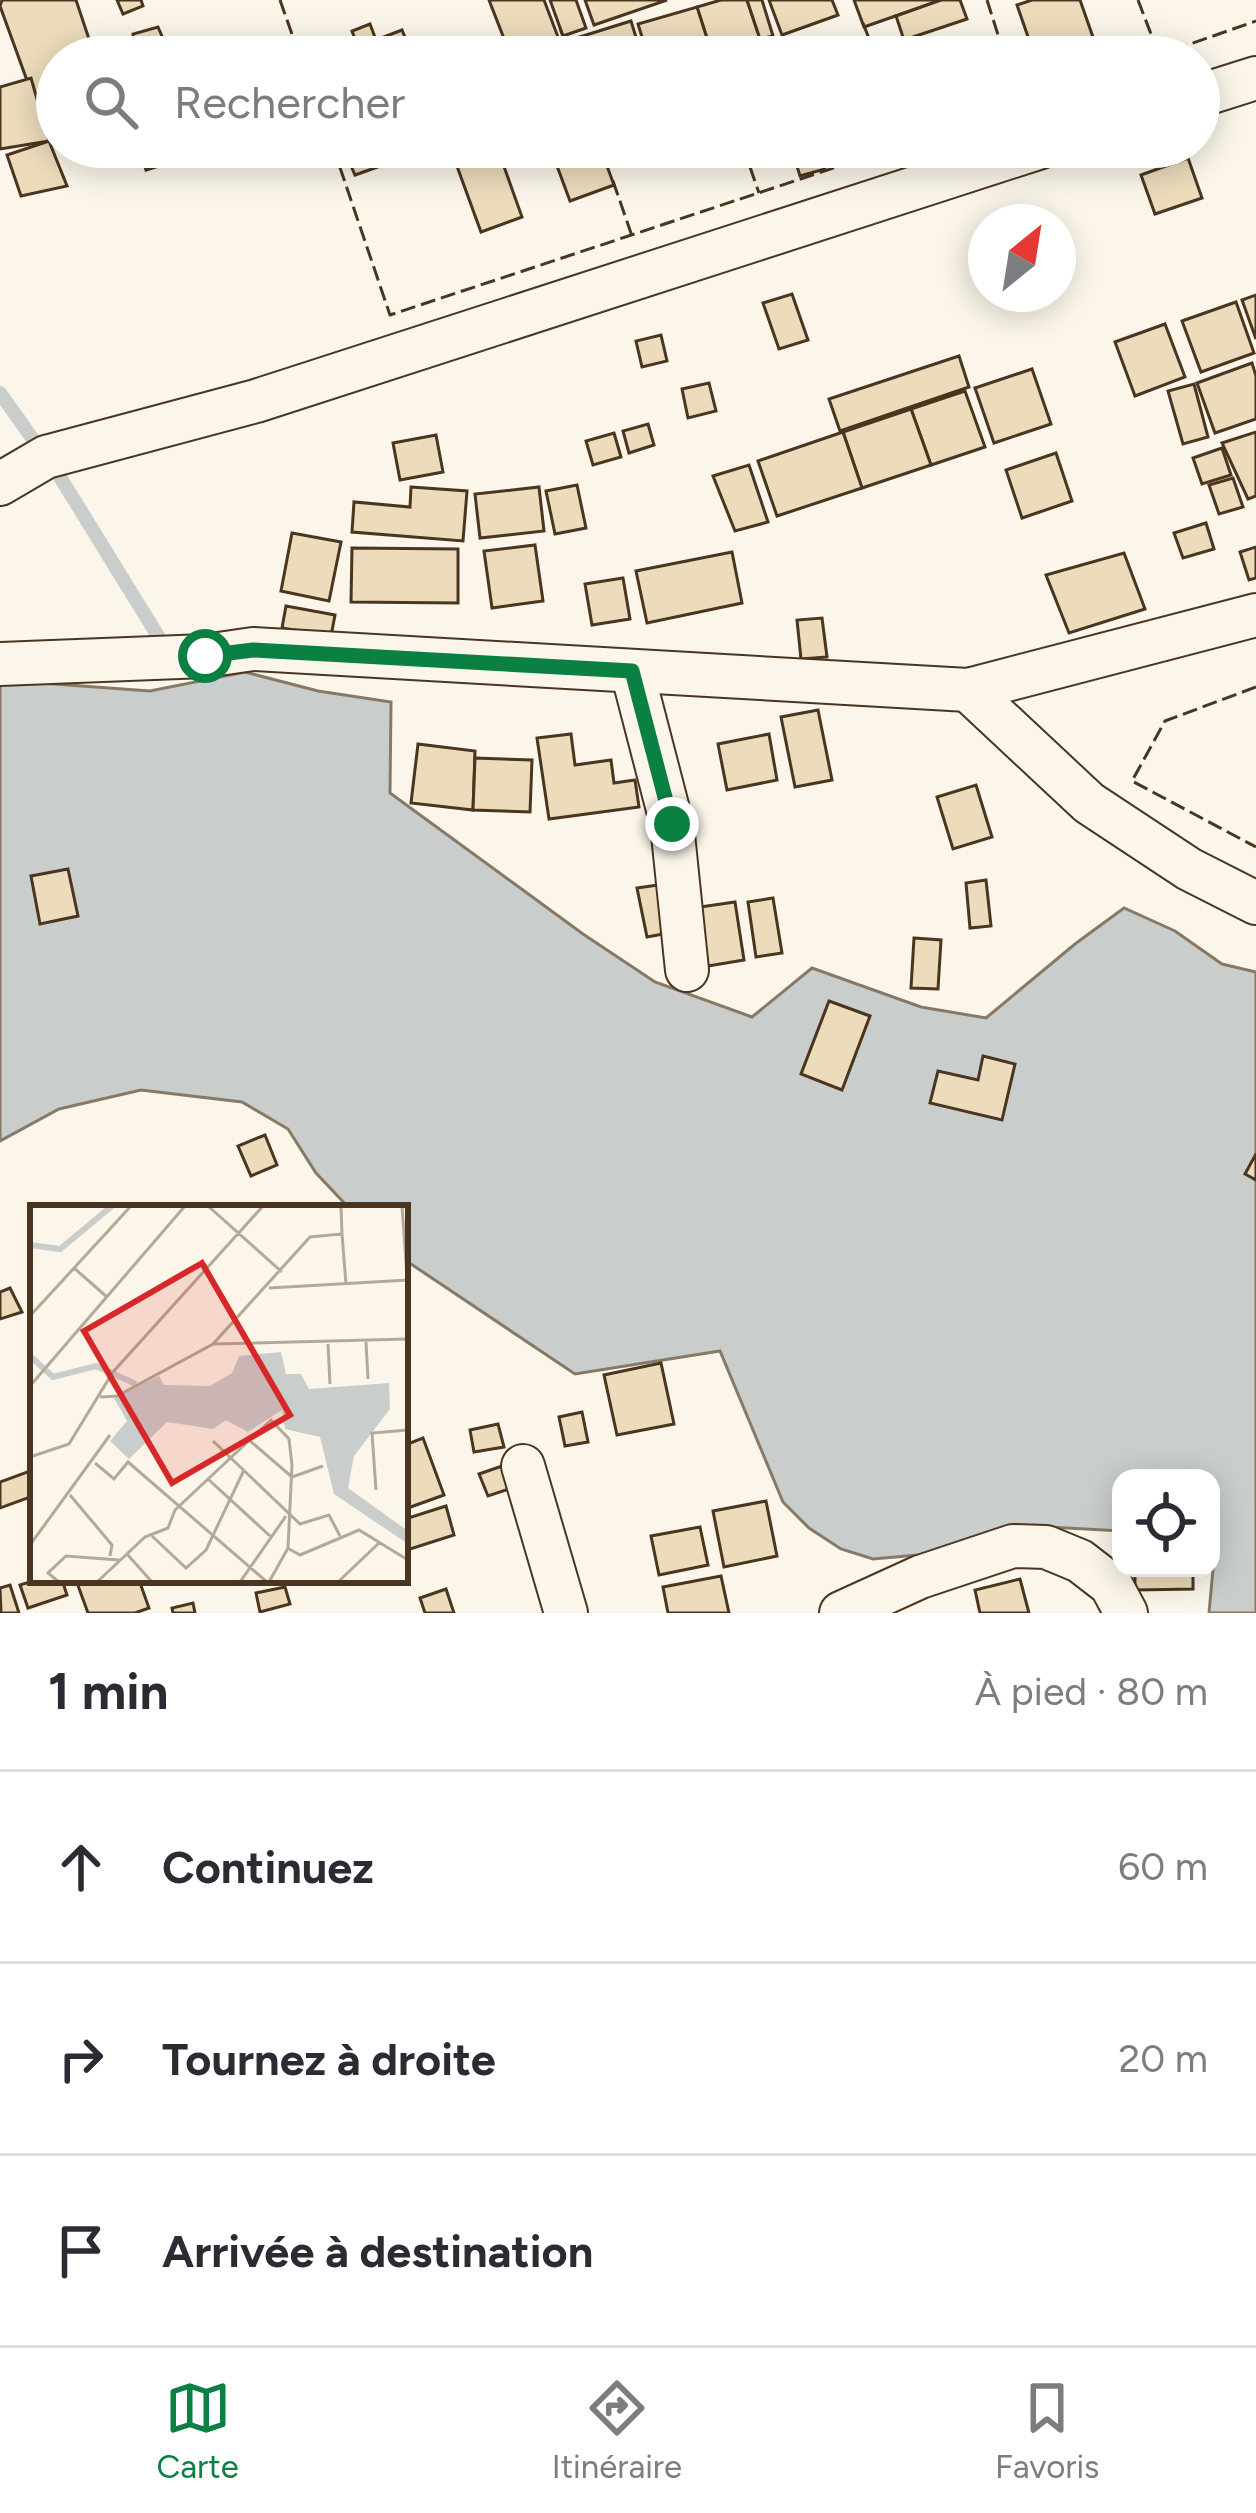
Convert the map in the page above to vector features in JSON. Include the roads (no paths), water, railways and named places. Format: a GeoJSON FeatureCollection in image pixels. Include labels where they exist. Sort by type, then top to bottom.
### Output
{"type":"FeatureCollection","features":[{"type":"Feature","properties":{"kind":"street"},"geometry":{"type":"LineString","coordinates":[[1220,89],[1256,78]]}},
{"type":"Feature","properties":{"kind":"street"},"geometry":{"type":"LineString","coordinates":[[0,484],[46,457],[256,400],[976,168]]}},
{"type":"Feature","properties":{"kind":"street"},"geometry":{"type":"LineString","coordinates":[[0,664],[253,650],[968,690],[1256,615]]}},
{"type":"Feature","properties":{"kind":"street"},"geometry":{"type":"LineString","coordinates":[[632,671],[672,824],[687,970]]}},
{"type":"Feature","properties":{"kind":"street"},"geometry":{"type":"LineString","coordinates":[[968,690],[1089,803],[1189,869],[1256,903]]}},
{"type":"Feature","properties":{"kind":"street"},"geometry":{"type":"LineString","coordinates":[[523,1466],[566,1613]]}},
{"type":"Feature","properties":{"kind":"street"},"geometry":{"type":"LineString","coordinates":[[841,1613],[920,1577],[1013,1546],[1046,1547],[1080,1561],[1111,1585],[1126,1613]]}},
{"type":"Feature","properties":{"kind":"waterway"},"geometry":{"type":"LineString","coordinates":[[0,393],[60,477],[166,649]]}}]}
